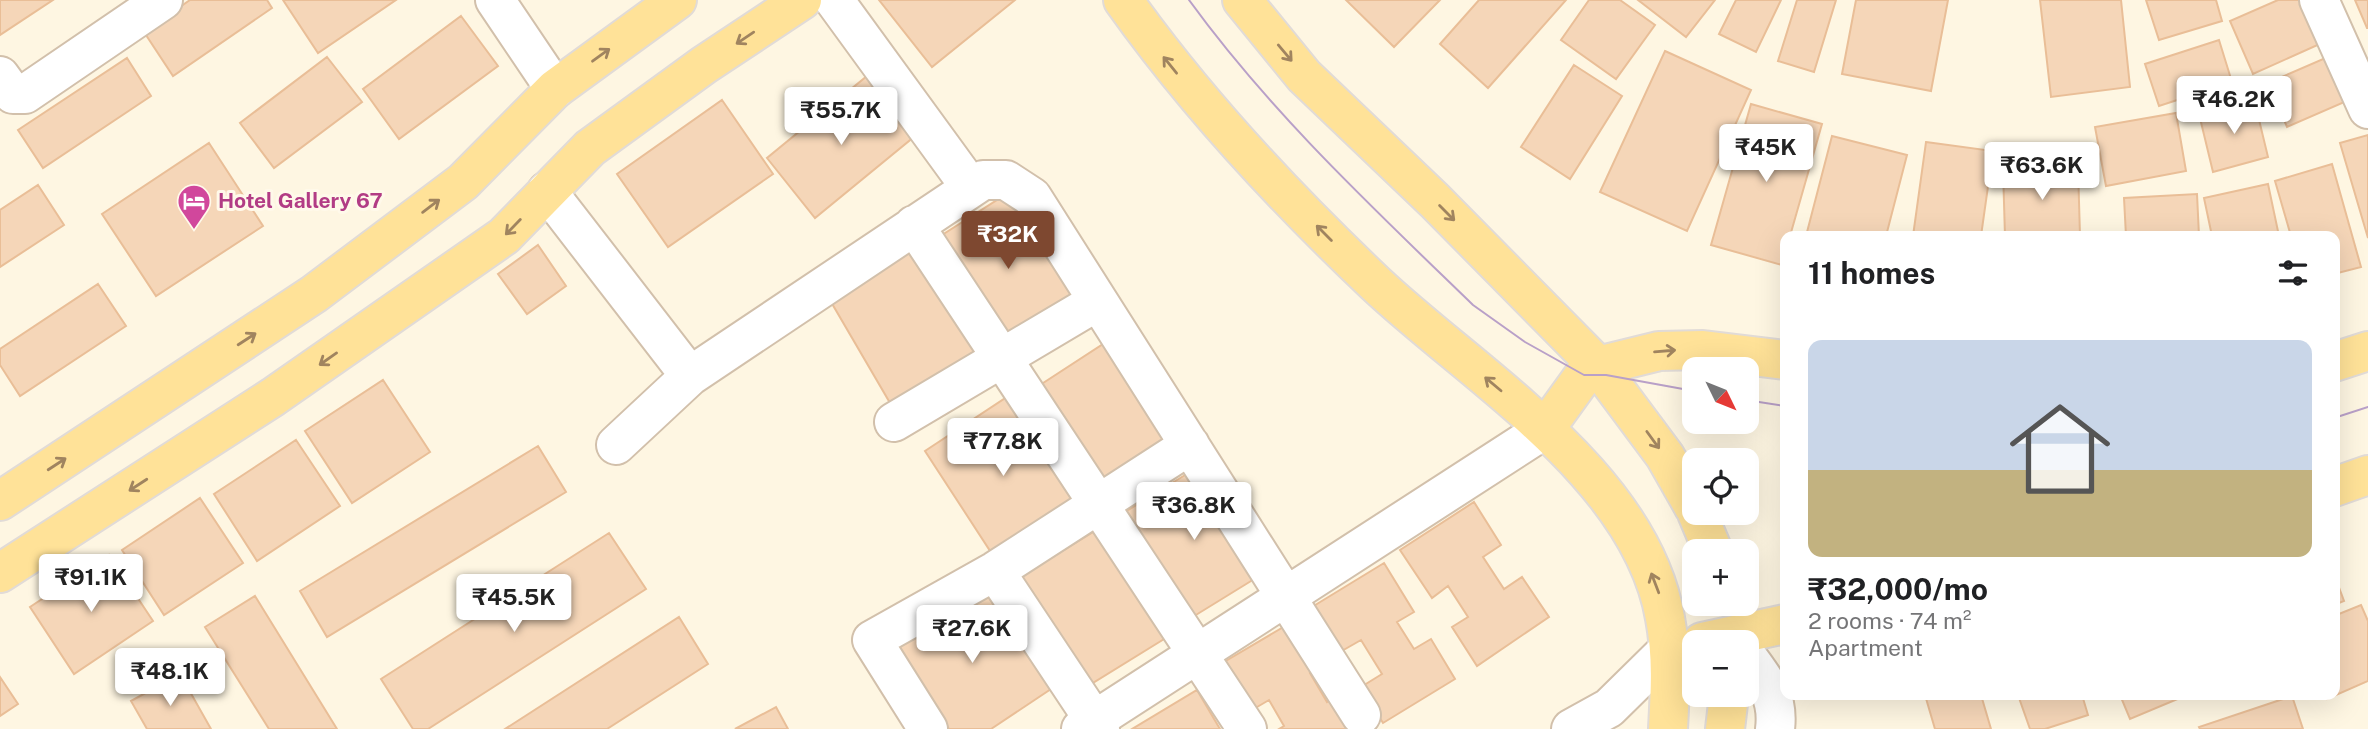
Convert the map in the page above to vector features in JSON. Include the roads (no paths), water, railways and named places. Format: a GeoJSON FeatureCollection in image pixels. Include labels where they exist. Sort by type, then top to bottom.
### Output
{"type":"FeatureCollection","features":[{"type":"Feature","properties":{"kind":"main road"},"geometry":{"type":"LineString","coordinates":[[1,499],[314,294],[463,182],[555,89],[677,0]]}},
{"type":"Feature","properties":{"kind":"main road"},"geometry":{"type":"LineString","coordinates":[[0,573],[273,397],[504,236],[590,148],[704,65],[802,0]]}},
{"type":"Feature","properties":{"kind":"main road"},"geometry":{"type":"LineString","coordinates":[[1123,0],[1204,108],[1295,205],[1403,309],[1545,429],[1616,508],[1641,550],[1665,616],[1697,630]]}},
{"type":"Feature","properties":{"kind":"main road"},"geometry":{"type":"LineString","coordinates":[[1242,0],[1333,105],[1435,201],[1598,366],[1665,456],[1682,486]]}},
{"type":"Feature","properties":{"kind":"main road"},"geometry":{"type":"LineString","coordinates":[[1545,429],[1584,375],[1598,366],[1659,351],[1703,349],[1780,359]]}},
{"type":"Feature","properties":{"kind":"main road"},"geometry":{"type":"LineString","coordinates":[[2340,360],[2368,351]]}},
{"type":"Feature","properties":{"kind":"main road"},"geometry":{"type":"LineString","coordinates":[[2340,485],[2368,475]]}},
{"type":"Feature","properties":{"kind":"main road"},"geometry":{"type":"LineString","coordinates":[[1758,630],[1780,625]]}},
{"type":"Feature","properties":{"kind":"main road"},"geometry":{"type":"LineString","coordinates":[[1668,729],[1682,704]]}},
{"type":"Feature","properties":{"kind":"main road"},"geometry":{"type":"LineString","coordinates":[[1725,729],[1728,707]]}},
{"type":"Feature","properties":{"kind":"street"},"geometry":{"type":"LineString","coordinates":[[0,76],[13,94],[25,94],[163,0]]}},
{"type":"Feature","properties":{"kind":"street"},"geometry":{"type":"LineString","coordinates":[[495,0],[555,89]]}},
{"type":"Feature","properties":{"kind":"street"},"geometry":{"type":"LineString","coordinates":[[834,0],[971,188]]}},
{"type":"Feature","properties":{"kind":"street"},"geometry":{"type":"LineString","coordinates":[[2319,0],[2368,109]]}},
{"type":"Feature","properties":{"kind":"street"},"geometry":{"type":"LineString","coordinates":[[616,445],[690,376],[983,180],[1006,180],[1032,197],[1361,715]]}},
{"type":"Feature","properties":{"kind":"street"},"geometry":{"type":"LineString","coordinates":[[547,191],[690,376]]}},
{"type":"Feature","properties":{"kind":"street"},"geometry":{"type":"LineString","coordinates":[[914,225],[1247,729]]}},
{"type":"Feature","properties":{"kind":"street"},"geometry":{"type":"LineString","coordinates":[[894,422],[1098,301]]}},
{"type":"Feature","properties":{"kind":"street"},"geometry":{"type":"LineString","coordinates":[[995,571],[1092,726],[1545,429]]}},
{"type":"Feature","properties":{"kind":"street"},"geometry":{"type":"LineString","coordinates":[[928,729],[872,640],[995,571],[1190,445]]}},
{"type":"Feature","properties":{"kind":"street"},"geometry":{"type":"LineString","coordinates":[[1571,729],[1607,718],[1682,665]]}},
{"type":"Feature","properties":{"kind":"street"},"geometry":{"type":"LineString","coordinates":[[1759,677],[1771,688],[1777,712],[1775,729]]}},
{"type":"Feature","properties":{"kind":"tram line"},"geometry":{"type":"LineString","coordinates":[[1189,0],[1254,82],[1289,121],[1361,196],[1473,305],[1525,342],[1584,375],[1606,375],[1682,389]]}},
{"type":"Feature","properties":{"kind":"tram line"},"geometry":{"type":"LineString","coordinates":[[1759,402],[1780,405]]}},
{"type":"Feature","properties":{"kind":"tram line"},"geometry":{"type":"LineString","coordinates":[[2340,416],[2368,407]]}},
{"type":"Feature","properties":{"kind":"place","name":"Hotel Gallery 67"},"geometry":{"type":"Point","coordinates":[194,231]}}]}
